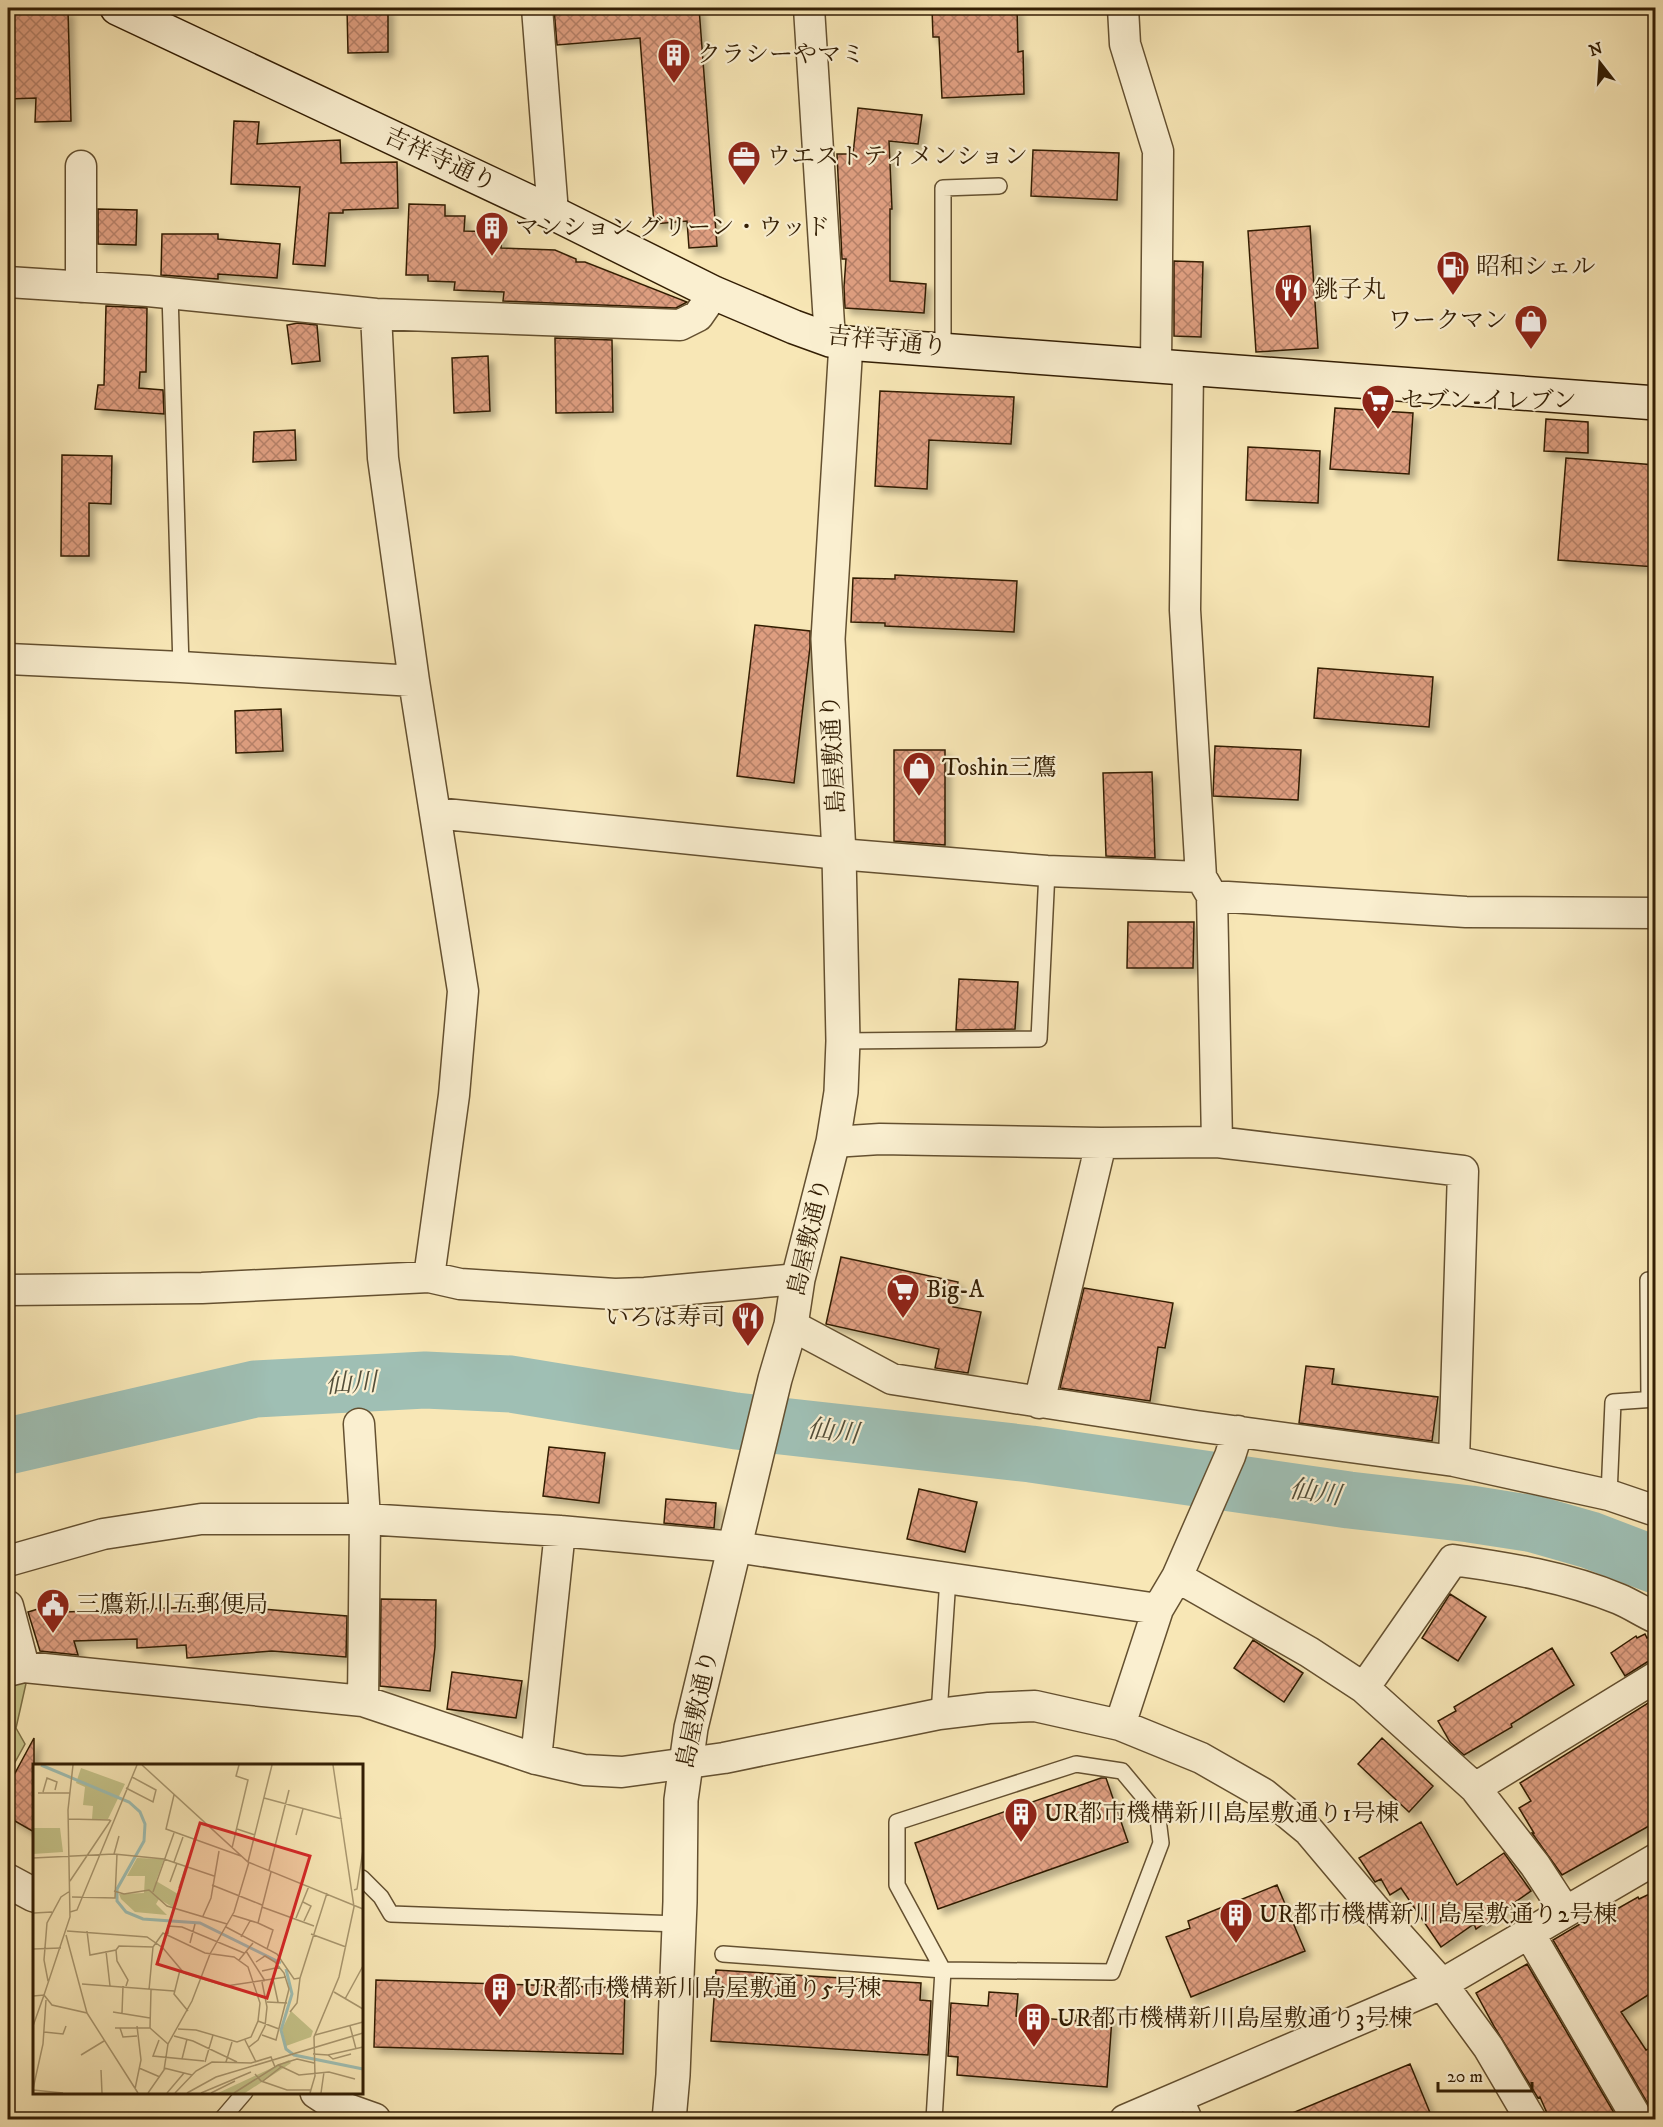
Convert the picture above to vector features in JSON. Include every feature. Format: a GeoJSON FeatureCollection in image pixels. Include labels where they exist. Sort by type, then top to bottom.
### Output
{"type":"FeatureCollection","features":[{"type":"Feature","properties":{"kind":"street","name":"吉祥寺通り"},"geometry":{"type":"LineString","coordinates":[[117,8],[553,213],[714,293],[768,317],[838,341],[1656,403]]}},
{"type":"Feature","properties":{"kind":"street"},"geometry":{"type":"LineString","coordinates":[[537,8],[553,213]]}},
{"type":"Feature","properties":{"kind":"street","name":"島屋敷通り"},"geometry":{"type":"LineString","coordinates":[[669,2120],[673,2075],[684,1764],[775,1379],[791,1325],[798,1279],[833,1142],[841,1092],[843,1041],[839,854],[828,639],[838,341],[809,8]]}},
{"type":"Feature","properties":{"kind":"street"},"geometry":{"type":"LineString","coordinates":[[1123,8],[1125,44],[1158,151],[1156,365]]}},
{"type":"Feature","properties":{"kind":"street"},"geometry":{"type":"LineString","coordinates":[[81,166],[81,288]]}},
{"type":"Feature","properties":{"kind":"street"},"geometry":{"type":"LineString","coordinates":[[8,282],[170,293],[376,314],[680,325],[698,316],[714,293]]}},
{"type":"Feature","properties":{"kind":"street"},"geometry":{"type":"LineString","coordinates":[[376,314],[383,458],[414,681],[463,991],[454,1095],[429,1277]]}},
{"type":"Feature","properties":{"kind":"street"},"geometry":{"type":"LineString","coordinates":[[1188,369],[1185,610],[1207,886],[1217,1142]]}},
{"type":"Feature","properties":{"kind":"street"},"geometry":{"type":"LineString","coordinates":[[8,659],[414,681]]}},
{"type":"Feature","properties":{"kind":"street"},"geometry":{"type":"LineString","coordinates":[[435,813],[839,854],[1047,871],[1466,912],[1656,913]]}},
{"type":"Feature","properties":{"kind":"street"},"geometry":{"type":"LineString","coordinates":[[833,1142],[880,1139],[1101,1143],[1217,1142],[1462,1171],[1454,1461]]}},
{"type":"Feature","properties":{"kind":"street"},"geometry":{"type":"LineString","coordinates":[[1040,1402],[1101,1143]]}},
{"type":"Feature","properties":{"kind":"street"},"geometry":{"type":"LineString","coordinates":[[8,1290],[202,1288],[429,1277],[460,1284],[615,1294],[798,1279]]}},
{"type":"Feature","properties":{"kind":"street"},"geometry":{"type":"LineString","coordinates":[[791,1325],[892,1379],[1040,1402],[1234,1444],[1454,1461],[1609,1495],[1656,1511]]}},
{"type":"Feature","properties":{"kind":"street"},"geometry":{"type":"LineString","coordinates":[[359,1424],[365,1520],[363,1701]]}},
{"type":"Feature","properties":{"kind":"street"},"geometry":{"type":"LineString","coordinates":[[1120,1725],[1158,1609],[1177,1577],[1234,1444]]}},
{"type":"Feature","properties":{"kind":"street"},"geometry":{"type":"LineString","coordinates":[[8,1561],[103,1534],[201,1519],[365,1520],[560,1532],[735,1547],[1158,1609]]}},
{"type":"Feature","properties":{"kind":"street"},"geometry":{"type":"LineString","coordinates":[[536,1759],[560,1532]]}},
{"type":"Feature","properties":{"kind":"street"},"geometry":{"type":"LineString","coordinates":[[1364,1688],[1453,1560],[1519,1569],[1572,1584],[1619,1599],[1656,1618]]}},
{"type":"Feature","properties":{"kind":"street"},"geometry":{"type":"LineString","coordinates":[[1177,1577],[1309,1652],[1364,1688],[1475,1788],[1535,1865],[1565,1911]]}},
{"type":"Feature","properties":{"kind":"street"},"geometry":{"type":"LineString","coordinates":[[8,1606],[16,1669],[363,1701],[536,1759],[584,1770],[622,1772],[724,1758],[939,1714],[989,1708],[1035,1706],[1120,1725],[1201,1758],[1264,1794],[1309,1831],[1442,1984],[1488,2047],[1531,2120]]}},
{"type":"Feature","properties":{"kind":"street"},"geometry":{"type":"LineString","coordinates":[[1475,1788],[1656,1677]]}},
{"type":"Feature","properties":{"kind":"street"},"geometry":{"type":"LineString","coordinates":[[1125,2120],[1190,2107],[1442,1984],[1656,1859]]}},
{"type":"Feature","properties":{"kind":"street"},"geometry":{"type":"LineString","coordinates":[[8,1881],[33,1894]]}},
{"type":"Feature","properties":{"kind":"street"},"geometry":{"type":"LineString","coordinates":[[1529,1933],[1638,2120]]}},
{"type":"Feature","properties":{"kind":"street"},"geometry":{"type":"LineString","coordinates":[[333,2107],[374,2120]]}},
{"type":"Feature","properties":{"kind":"lane"},"geometry":{"type":"LineString","coordinates":[[943,349],[943,188],[999,186]]}},
{"type":"Feature","properties":{"kind":"lane"},"geometry":{"type":"LineString","coordinates":[[170,293],[181,667]]}},
{"type":"Feature","properties":{"kind":"lane"},"geometry":{"type":"LineString","coordinates":[[843,1041],[1039,1039],[1047,871]]}},
{"type":"Feature","properties":{"kind":"lane"},"geometry":{"type":"LineString","coordinates":[[1609,1495],[1613,1402],[1652,1399],[1648,1280]]}},
{"type":"Feature","properties":{"kind":"lane"},"geometry":{"type":"LineString","coordinates":[[939,1714],[948,1578]]}},
{"type":"Feature","properties":{"kind":"lane"},"geometry":{"type":"LineString","coordinates":[[723,1953],[943,1970],[1112,1972],[1161,1844],[1158,1819],[1152,1807],[1122,1771],[1076,1764],[897,1822],[897,1886],[943,1970],[934,2120]]}},
{"type":"Feature","properties":{"kind":"lane"},"geometry":{"type":"LineString","coordinates":[[363,1879],[381,1897],[392,1914],[679,1924]]}},
{"type":"Feature","properties":{"kind":"lane"},"geometry":{"type":"LineString","coordinates":[[221,2120],[243,2094]]}},
{"type":"Feature","properties":{"kind":"shaded area"},"geometry":{"type":"Polygon","coordinates":[[[27,1679],[16,1728],[25,1744],[8,1775],[8,1681],[27,1679]]]}},
{"type":"Feature","properties":{"kind":"building"},"geometry":{"type":"Polygon","coordinates":[[[347,8],[388,8],[388,52],[348,53],[347,8]]]}},
{"type":"Feature","properties":{"kind":"building","name":"クラシーやマミ"},"geometry":{"type":"Polygon","coordinates":[[[554,8],[699,8],[717,246],[689,248],[687,221],[654,224],[640,38],[557,45],[554,8]]]}},
{"type":"Feature","properties":{"kind":"building"},"geometry":{"type":"Polygon","coordinates":[[[932,8],[1017,8],[1018,52],[1023,51],[1024,94],[942,98],[939,37],[933,37],[932,8]]]}},
{"type":"Feature","properties":{"kind":"building"},"geometry":{"type":"Polygon","coordinates":[[[68,10],[71,121],[35,122],[36,98],[8,99],[8,13],[68,10]]]}},
{"type":"Feature","properties":{"kind":"building"},"geometry":{"type":"Polygon","coordinates":[[[858,108],[922,115],[918,144],[889,141],[892,209],[890,209],[890,281],[926,284],[924,313],[845,308],[846,259],[842,259],[837,154],[853,154],[858,108]]]}},
{"type":"Feature","properties":{"kind":"building"},"geometry":{"type":"Polygon","coordinates":[[[234,121],[259,122],[257,144],[340,140],[341,163],[397,162],[398,208],[343,210],[343,213],[329,213],[325,266],[293,264],[300,187],[231,184],[234,121]]]}},
{"type":"Feature","properties":{"kind":"building"},"geometry":{"type":"Polygon","coordinates":[[[1033,150],[1119,153],[1117,200],[1031,196],[1033,150]]]}},
{"type":"Feature","properties":{"kind":"building","name":"マンション グリーン・ウッド"},"geometry":{"type":"Polygon","coordinates":[[[409,204],[445,205],[445,216],[465,216],[464,231],[502,232],[501,248],[555,250],[576,259],[576,262],[585,262],[687,302],[676,308],[503,301],[504,292],[454,290],[455,282],[428,281],[428,275],[406,275],[409,204]]]}},
{"type":"Feature","properties":{"kind":"building"},"geometry":{"type":"Polygon","coordinates":[[[98,209],[137,210],[136,245],[98,244],[98,209]]]}},
{"type":"Feature","properties":{"kind":"building"},"geometry":{"type":"Polygon","coordinates":[[[1310,226],[1318,348],[1256,352],[1248,231],[1310,226]]]}},
{"type":"Feature","properties":{"kind":"building"},"geometry":{"type":"Polygon","coordinates":[[[162,234],[218,234],[218,239],[280,244],[277,278],[218,274],[218,279],[161,275],[162,234]]]}},
{"type":"Feature","properties":{"kind":"building"},"geometry":{"type":"Polygon","coordinates":[[[1174,261],[1203,262],[1201,337],[1174,336],[1174,261]]]}},
{"type":"Feature","properties":{"kind":"building"},"geometry":{"type":"Polygon","coordinates":[[[106,306],[147,308],[146,372],[140,372],[139,388],[163,390],[164,414],[95,409],[98,385],[104,385],[106,306]]]}},
{"type":"Feature","properties":{"kind":"building"},"geometry":{"type":"Polygon","coordinates":[[[298,323],[317,325],[320,361],[292,364],[287,325],[298,323]]]}},
{"type":"Feature","properties":{"kind":"building"},"geometry":{"type":"Polygon","coordinates":[[[555,338],[612,340],[613,412],[556,413],[555,338]]]}},
{"type":"Feature","properties":{"kind":"building"},"geometry":{"type":"Polygon","coordinates":[[[488,356],[490,411],[454,413],[452,358],[488,356]]]}},
{"type":"Feature","properties":{"kind":"building"},"geometry":{"type":"Polygon","coordinates":[[[880,391],[1014,397],[1011,444],[929,440],[927,489],[875,486],[880,391]]]}},
{"type":"Feature","properties":{"kind":"building"},"geometry":{"type":"Polygon","coordinates":[[[1335,408],[1413,413],[1409,474],[1330,469],[1335,408]]]}},
{"type":"Feature","properties":{"kind":"building"},"geometry":{"type":"Polygon","coordinates":[[[1546,419],[1588,422],[1588,453],[1544,451],[1546,419]]]}},
{"type":"Feature","properties":{"kind":"building"},"geometry":{"type":"Polygon","coordinates":[[[295,430],[296,460],[253,462],[254,432],[295,430]]]}},
{"type":"Feature","properties":{"kind":"building"},"geometry":{"type":"Polygon","coordinates":[[[1248,447],[1320,451],[1318,503],[1246,500],[1248,447]]]}},
{"type":"Feature","properties":{"kind":"building"},"geometry":{"type":"Polygon","coordinates":[[[62,455],[112,456],[111,504],[89,503],[89,556],[61,556],[62,455]]]}},
{"type":"Feature","properties":{"kind":"building"},"geometry":{"type":"Polygon","coordinates":[[[1566,458],[1656,465],[1656,567],[1558,560],[1566,458]]]}},
{"type":"Feature","properties":{"kind":"building"},"geometry":{"type":"Polygon","coordinates":[[[895,575],[1017,581],[1014,632],[885,626],[885,623],[851,622],[853,578],[895,579],[895,575]]]}},
{"type":"Feature","properties":{"kind":"building"},"geometry":{"type":"Polygon","coordinates":[[[755,625],[810,631],[794,783],[737,776],[755,625]]]}},
{"type":"Feature","properties":{"kind":"building"},"geometry":{"type":"Polygon","coordinates":[[[1318,668],[1433,677],[1429,727],[1314,718],[1318,668]]]}},
{"type":"Feature","properties":{"kind":"building"},"geometry":{"type":"Polygon","coordinates":[[[281,709],[283,751],[236,753],[235,711],[281,709]]]}},
{"type":"Feature","properties":{"kind":"building"},"geometry":{"type":"Polygon","coordinates":[[[1215,746],[1301,750],[1298,800],[1213,796],[1215,746]]]}},
{"type":"Feature","properties":{"kind":"building"},"geometry":{"type":"Polygon","coordinates":[[[894,750],[945,750],[945,845],[894,841],[894,750]]]}},
{"type":"Feature","properties":{"kind":"building"},"geometry":{"type":"Polygon","coordinates":[[[1152,772],[1155,858],[1106,856],[1103,773],[1152,772]]]}},
{"type":"Feature","properties":{"kind":"building"},"geometry":{"type":"Polygon","coordinates":[[[1128,922],[1194,922],[1193,968],[1127,968],[1128,922]]]}},
{"type":"Feature","properties":{"kind":"building"},"geometry":{"type":"Polygon","coordinates":[[[959,979],[1018,982],[1015,1029],[956,1030],[959,979]]]}},
{"type":"Feature","properties":{"kind":"building","name":"Big-A"},"geometry":{"type":"Polygon","coordinates":[[[841,1257],[958,1282],[953,1307],[981,1312],[968,1373],[935,1368],[939,1349],[826,1324],[841,1257]]]}},
{"type":"Feature","properties":{"kind":"building"},"geometry":{"type":"Polygon","coordinates":[[[1084,1288],[1173,1303],[1165,1348],[1158,1347],[1150,1401],[1060,1388],[1084,1288]]]}},
{"type":"Feature","properties":{"kind":"building"},"geometry":{"type":"Polygon","coordinates":[[[1306,1366],[1334,1369],[1332,1384],[1438,1397],[1432,1441],[1299,1423],[1306,1366]]]}},
{"type":"Feature","properties":{"kind":"building"},"geometry":{"type":"Polygon","coordinates":[[[549,1447],[605,1453],[599,1503],[543,1496],[549,1447]]]}},
{"type":"Feature","properties":{"kind":"building"},"geometry":{"type":"Polygon","coordinates":[[[919,1489],[977,1502],[965,1552],[907,1539],[919,1489]]]}},
{"type":"Feature","properties":{"kind":"building"},"geometry":{"type":"Polygon","coordinates":[[[666,1499],[716,1503],[714,1528],[664,1523],[666,1499]]]}},
{"type":"Feature","properties":{"kind":"building"},"geometry":{"type":"Polygon","coordinates":[[[1450,1594],[1486,1617],[1458,1661],[1422,1638],[1450,1594]]]}},
{"type":"Feature","properties":{"kind":"building"},"geometry":{"type":"Polygon","coordinates":[[[381,1599],[436,1600],[435,1647],[430,1691],[380,1686],[381,1599]]]}},
{"type":"Feature","properties":{"kind":"building"},"geometry":{"type":"Polygon","coordinates":[[[61,1602],[65,1612],[223,1606],[223,1610],[262,1607],[262,1609],[347,1616],[346,1657],[272,1651],[187,1658],[186,1645],[137,1648],[137,1639],[74,1641],[78,1655],[40,1651],[28,1612],[61,1602]]]}},
{"type":"Feature","properties":{"kind":"building"},"geometry":{"type":"Polygon","coordinates":[[[1645,1634],[1647,1638],[1652,1634],[1656,1635],[1656,1660],[1647,1662],[1625,1676],[1611,1653],[1636,1636],[1637,1638],[1645,1634]]]}},
{"type":"Feature","properties":{"kind":"building"},"geometry":{"type":"Polygon","coordinates":[[[1253,1640],[1303,1673],[1284,1702],[1234,1668],[1253,1640]]]}},
{"type":"Feature","properties":{"kind":"building"},"geometry":{"type":"Polygon","coordinates":[[[1552,1648],[1574,1685],[1511,1724],[1512,1727],[1464,1755],[1450,1742],[1438,1721],[1456,1711],[1454,1707],[1552,1648]]]}},
{"type":"Feature","properties":{"kind":"building"},"geometry":{"type":"Polygon","coordinates":[[[452,1672],[522,1681],[516,1718],[447,1709],[452,1672]]]}},
{"type":"Feature","properties":{"kind":"building"},"geometry":{"type":"Polygon","coordinates":[[[1656,1698],[1656,1822],[1562,1875],[1532,1833],[1534,1833],[1519,1808],[1531,1801],[1520,1783],[1656,1698]]]}},
{"type":"Feature","properties":{"kind":"building"},"geometry":{"type":"Polygon","coordinates":[[[34,1738],[33,1831],[8,1817],[8,1786],[34,1738]]]}},
{"type":"Feature","properties":{"kind":"building"},"geometry":{"type":"Polygon","coordinates":[[[1382,1738],[1433,1786],[1409,1812],[1358,1764],[1382,1738]]]}},
{"type":"Feature","properties":{"kind":"building","name":"UR都市機構新川島屋敷通り1号棟"},"geometry":{"type":"Polygon","coordinates":[[[1106,1778],[1128,1842],[938,1909],[915,1843],[1106,1778]]]}},
{"type":"Feature","properties":{"kind":"building"},"geometry":{"type":"Polygon","coordinates":[[[1421,1822],[1457,1885],[1504,1853],[1531,1891],[1476,1929],[1474,1924],[1441,1947],[1401,1888],[1390,1895],[1381,1879],[1375,1882],[1359,1858],[1421,1822]]]}},
{"type":"Feature","properties":{"kind":"building","name":"UR都市機構新川島屋敷通り2号棟"},"geometry":{"type":"Polygon","coordinates":[[[1277,1885],[1305,1951],[1191,1997],[1166,1937],[1190,1928],[1188,1921],[1277,1885]]]}},
{"type":"Feature","properties":{"kind":"building"},"geometry":{"type":"Polygon","coordinates":[[[1656,1891],[1656,1990],[1621,2012],[1646,2050],[1656,2046],[1656,2100],[1648,2104],[1553,1940],[1607,1908],[1610,1913],[1638,1897],[1639,1899],[1656,1891]]]}},
{"type":"Feature","properties":{"kind":"building"},"geometry":{"type":"Polygon","coordinates":[[[1527,1964],[1617,2118],[1613,2120],[1550,2120],[1540,2097],[1538,2098],[1495,2028],[1476,1993],[1527,1964]]]}},
{"type":"Feature","properties":{"kind":"building"},"geometry":{"type":"Polygon","coordinates":[[[716,1970],[921,1983],[920,2000],[931,2001],[928,2055],[711,2041],[716,1970]]]}},
{"type":"Feature","properties":{"kind":"building","name":"UR都市機構新川島屋敷通り5号棟"},"geometry":{"type":"Polygon","coordinates":[[[376,1980],[625,1988],[623,2054],[374,2047],[376,1980]]]}},
{"type":"Feature","properties":{"kind":"building","name":"UR都市機構新川島屋敷通り3号棟"},"geometry":{"type":"Polygon","coordinates":[[[989,1992],[1018,1994],[1016,2016],[1076,2021],[1077,2015],[1112,2018],[1107,2087],[957,2075],[958,2057],[948,2056],[951,2003],[988,2006],[989,1992]]]}},
{"type":"Feature","properties":{"kind":"building"},"geometry":{"type":"Polygon","coordinates":[[[1410,2064],[1433,2120],[1278,2120],[1278,2119],[1410,2064]]]}},
{"type":"Feature","properties":{"kind":"waterway","name":"仙川"},"geometry":{"type":"LineString","coordinates":[[8,1446],[255,1389],[425,1380],[511,1384],[736,1421],[1031,1454],[1534,1524],[1590,1540],[1656,1565]]}},
{"type":"Feature","properties":{"kind":"place","name":"クラシーやマミ"},"geometry":{"type":"Point","coordinates":[674,84]}},
{"type":"Feature","properties":{"kind":"place","name":"ウエストティメンション"},"geometry":{"type":"Point","coordinates":[744,186]}},
{"type":"Feature","properties":{"kind":"place","name":"マンション グリーン・ウッド"},"geometry":{"type":"Point","coordinates":[492,257]}},
{"type":"Feature","properties":{"kind":"place","name":"昭和シェル"},"geometry":{"type":"Point","coordinates":[1453,296]}},
{"type":"Feature","properties":{"kind":"place","name":"銚子丸"},"geometry":{"type":"Point","coordinates":[1291,319]}},
{"type":"Feature","properties":{"kind":"place","name":"ワークマン"},"geometry":{"type":"Point","coordinates":[1531,350]}},
{"type":"Feature","properties":{"kind":"place","name":"セブン-イレブン"},"geometry":{"type":"Point","coordinates":[1378,430]}},
{"type":"Feature","properties":{"kind":"place","name":"Toshin三鷹"},"geometry":{"type":"Point","coordinates":[919,797]}},
{"type":"Feature","properties":{"kind":"place","name":"Big-A"},"geometry":{"type":"Point","coordinates":[903,1319]}},
{"type":"Feature","properties":{"kind":"place","name":"いろは寿司"},"geometry":{"type":"Point","coordinates":[748,1347]}},
{"type":"Feature","properties":{"kind":"place","name":"三鷹新川五郵便局"},"geometry":{"type":"Point","coordinates":[53,1634]}},
{"type":"Feature","properties":{"kind":"place","name":"UR都市機構新川島屋敷通り1号棟"},"geometry":{"type":"Point","coordinates":[1021,1843]}},
{"type":"Feature","properties":{"kind":"place","name":"UR都市機構新川島屋敷通り2号棟"},"geometry":{"type":"Point","coordinates":[1236,1944]}},
{"type":"Feature","properties":{"kind":"place","name":"UR都市機構新川島屋敷通り5号棟"},"geometry":{"type":"Point","coordinates":[500,2018]}},
{"type":"Feature","properties":{"kind":"place","name":"UR都市機構新川島屋敷通り3号棟"},"geometry":{"type":"Point","coordinates":[1034,2048]}}]}
